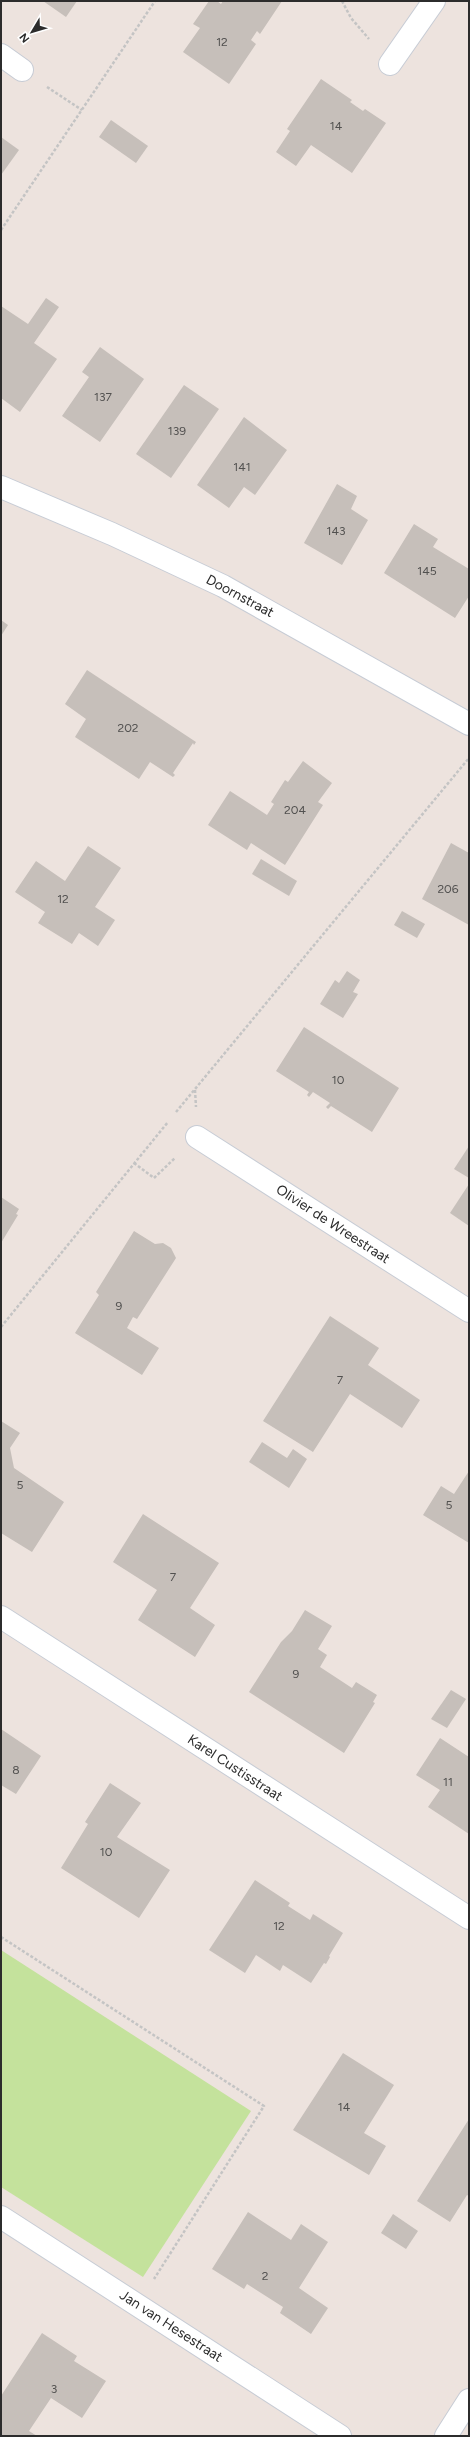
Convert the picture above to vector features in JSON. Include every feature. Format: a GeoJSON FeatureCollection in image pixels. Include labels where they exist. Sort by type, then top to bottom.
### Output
{"type":"FeatureCollection","features":[{"type":"Feature","properties":{"kind":"street"},"geometry":{"type":"LineString","coordinates":[[390,64],[434,1]]}},
{"type":"Feature","properties":{"kind":"street"},"geometry":{"type":"LineString","coordinates":[[1,55],[22,70]]}},
{"type":"Feature","properties":{"kind":"street","name":"Doornstraat"},"geometry":{"type":"LineString","coordinates":[[1,486],[126,540],[223,586],[469,724]]}},
{"type":"Feature","properties":{"kind":"street","name":"Olivier de Wreestraat"},"geometry":{"type":"LineString","coordinates":[[197,1138],[469,1311]]}},
{"type":"Feature","properties":{"kind":"street","name":"Karel Custisstraat"},"geometry":{"type":"LineString","coordinates":[[1,1617],[469,1918]]}},
{"type":"Feature","properties":{"kind":"street","name":"Jan van Hesestraat"},"geometry":{"type":"LineString","coordinates":[[1,2217],[340,2436]]}},
{"type":"Feature","properties":{"kind":"street"},"geometry":{"type":"LineString","coordinates":[[446,2436],[469,2400]]}},
{"type":"Feature","properties":{"kind":"path"},"geometry":{"type":"LineString","coordinates":[[1,230],[155,1]]}},
{"type":"Feature","properties":{"kind":"path"},"geometry":{"type":"LineString","coordinates":[[342,1],[351,18],[390,64]]}},
{"type":"Feature","properties":{"kind":"path"},"geometry":{"type":"LineString","coordinates":[[22,70],[82,110]]}},
{"type":"Feature","properties":{"kind":"path"},"geometry":{"type":"LineString","coordinates":[[1,1326],[469,758]]}},
{"type":"Feature","properties":{"kind":"path"},"geometry":{"type":"LineString","coordinates":[[1,1937],[264,2106],[138,2305]]}},
{"type":"Feature","properties":{"kind":"green space"},"geometry":{"type":"Polygon","coordinates":[[[1,1950],[251,2111],[143,2277],[1,2187],[1,1950]]]}},
{"type":"Feature","properties":{"kind":"building"},"geometry":{"type":"Polygon","coordinates":[[[43,1],[77,1],[66,17],[43,1]]]}},
{"type":"Feature","properties":{"kind":"building"},"geometry":{"type":"Polygon","coordinates":[[[209,1],[217,1],[221,4],[223,1],[282,1],[260,34],[257,31],[251,40],[256,44],[229,84],[183,52],[200,28],[193,24],[209,1]]]}},
{"type":"Feature","properties":{"kind":"building"},"geometry":{"type":"Polygon","coordinates":[[[321,79],[352,100],[350,102],[363,111],[365,109],[386,123],[352,173],[311,145],[296,166],[276,152],[290,131],[287,129],[321,79]]]}},
{"type":"Feature","properties":{"kind":"building"},"geometry":{"type":"Polygon","coordinates":[[[111,120],[148,146],[136,163],[99,137],[111,120]]]}},
{"type":"Feature","properties":{"kind":"building"},"geometry":{"type":"Polygon","coordinates":[[[1,137],[19,150],[1,175],[1,137]]]}},
{"type":"Feature","properties":{"kind":"building"},"geometry":{"type":"Polygon","coordinates":[[[46,298],[59,307],[34,343],[57,359],[20,412],[1,398],[1,306],[28,324],[46,298]]]}},
{"type":"Feature","properties":{"kind":"building"},"geometry":{"type":"Polygon","coordinates":[[[100,347],[144,379],[100,442],[62,416],[89,377],[82,372],[100,347]]]}},
{"type":"Feature","properties":{"kind":"building"},"geometry":{"type":"Polygon","coordinates":[[[184,385],[219,409],[171,478],[136,454],[184,385]]]}},
{"type":"Feature","properties":{"kind":"building"},"geometry":{"type":"Polygon","coordinates":[[[244,417],[287,450],[255,495],[244,487],[229,508],[197,485],[244,417]]]}},
{"type":"Feature","properties":{"kind":"building"},"geometry":{"type":"Polygon","coordinates":[[[337,484],[357,496],[351,509],[368,520],[342,565],[304,543],[337,484]]]}},
{"type":"Feature","properties":{"kind":"building"},"geometry":{"type":"Polygon","coordinates":[[[414,524],[438,539],[433,547],[469,569],[469,596],[455,618],[384,573],[414,524]]]}},
{"type":"Feature","properties":{"kind":"building"},"geometry":{"type":"Polygon","coordinates":[[[1,620],[8,625],[1,636],[1,620]]]}},
{"type":"Feature","properties":{"kind":"building"},"geometry":{"type":"Polygon","coordinates":[[[87,670],[196,742],[194,745],[193,743],[173,773],[175,775],[173,777],[150,762],[139,779],[75,737],[86,719],[65,704],[87,670]]]}},
{"type":"Feature","properties":{"kind":"building"},"geometry":{"type":"Polygon","coordinates":[[[303,761],[332,783],[318,802],[323,805],[285,865],[251,843],[247,850],[208,825],[230,791],[267,815],[274,804],[271,802],[285,780],[288,782],[303,761]]]}},
{"type":"Feature","properties":{"kind":"building"},"geometry":{"type":"Polygon","coordinates":[[[451,843],[469,853],[469,925],[422,899],[451,843]]]}},
{"type":"Feature","properties":{"kind":"building"},"geometry":{"type":"Polygon","coordinates":[[[88,846],[121,868],[95,907],[115,920],[98,946],[79,933],[72,944],[38,923],[45,912],[15,892],[36,861],[65,881],[88,846]]]}},
{"type":"Feature","properties":{"kind":"building"},"geometry":{"type":"Polygon","coordinates":[[[261,859],[297,881],[289,896],[252,874],[261,859]]]}},
{"type":"Feature","properties":{"kind":"building"},"geometry":{"type":"Polygon","coordinates":[[[402,911],[425,924],[417,938],[394,925],[402,911]]]}},
{"type":"Feature","properties":{"kind":"building"},"geometry":{"type":"Polygon","coordinates":[[[347,971],[360,980],[353,992],[358,994],[343,1018],[320,1004],[335,980],[339,983],[347,971]]]}},
{"type":"Feature","properties":{"kind":"building"},"geometry":{"type":"Polygon","coordinates":[[[304,1027],[399,1088],[372,1132],[331,1106],[328,1109],[326,1107],[330,1103],[313,1092],[309,1097],[307,1095],[309,1092],[276,1071],[304,1027]]]}},
{"type":"Feature","properties":{"kind":"building"},"geometry":{"type":"Polygon","coordinates":[[[469,1146],[469,1178],[454,1169],[469,1146]]]}},
{"type":"Feature","properties":{"kind":"building"},"geometry":{"type":"Polygon","coordinates":[[[469,1184],[469,1226],[450,1213],[469,1184]]]}},
{"type":"Feature","properties":{"kind":"building"},"geometry":{"type":"Polygon","coordinates":[[[1,1197],[19,1209],[16,1214],[18,1215],[1,1243],[1,1197]]]}},
{"type":"Feature","properties":{"kind":"building"},"geometry":{"type":"Polygon","coordinates":[[[134,1231],[155,1244],[163,1243],[171,1248],[176,1258],[137,1319],[133,1317],[127,1328],[159,1348],[142,1375],[75,1333],[99,1295],[96,1292],[134,1231]]]}},
{"type":"Feature","properties":{"kind":"building"},"geometry":{"type":"Polygon","coordinates":[[[330,1316],[379,1348],[368,1365],[420,1400],[402,1428],[350,1394],[313,1452],[263,1421],[330,1316]]]}},
{"type":"Feature","properties":{"kind":"building"},"geometry":{"type":"Polygon","coordinates":[[[1,1421],[20,1433],[10,1448],[14,1468],[64,1502],[32,1552],[1,1533],[1,1421]]]}},
{"type":"Feature","properties":{"kind":"building"},"geometry":{"type":"Polygon","coordinates":[[[262,1442],[287,1458],[293,1449],[307,1459],[289,1488],[249,1462],[262,1442]]]}},
{"type":"Feature","properties":{"kind":"building"},"geometry":{"type":"Polygon","coordinates":[[[469,1471],[469,1543],[423,1515],[441,1486],[454,1494],[469,1471]]]}},
{"type":"Feature","properties":{"kind":"building"},"geometry":{"type":"Polygon","coordinates":[[[143,1514],[219,1563],[190,1608],[215,1625],[195,1657],[138,1620],[157,1590],[113,1562],[143,1514]]]}},
{"type":"Feature","properties":{"kind":"building"},"geometry":{"type":"Polygon","coordinates":[[[305,1610],[332,1626],[318,1649],[327,1655],[320,1667],[352,1688],[356,1682],[377,1695],[373,1702],[375,1703],[344,1753],[249,1692],[281,1642],[292,1631],[305,1610]]]}},
{"type":"Feature","properties":{"kind":"building"},"geometry":{"type":"Polygon","coordinates":[[[451,1690],[466,1699],[447,1728],[431,1719],[451,1690]]]}},
{"type":"Feature","properties":{"kind":"building"},"geometry":{"type":"Polygon","coordinates":[[[1,1729],[41,1756],[16,1794],[1,1785],[1,1729]]]}},
{"type":"Feature","properties":{"kind":"building"},"geometry":{"type":"Polygon","coordinates":[[[440,1738],[469,1757],[469,1834],[428,1807],[440,1790],[416,1775],[440,1738]]]}},
{"type":"Feature","properties":{"kind":"building"},"geometry":{"type":"Polygon","coordinates":[[[110,1783],[141,1803],[117,1837],[170,1870],[139,1918],[61,1868],[88,1824],[85,1822],[110,1783]]]}},
{"type":"Feature","properties":{"kind":"building"},"geometry":{"type":"Polygon","coordinates":[[[255,1880],[290,1903],[288,1906],[310,1920],[313,1914],[343,1933],[329,1956],[330,1957],[326,1964],[324,1963],[311,1983],[283,1965],[280,1971],[256,1955],[245,1973],[209,1950],[255,1880]]]}},
{"type":"Feature","properties":{"kind":"building"},"geometry":{"type":"Polygon","coordinates":[[[343,2053],[394,2085],[364,2133],[386,2146],[369,2175],[293,2130],[343,2053]]]}},
{"type":"Feature","properties":{"kind":"building"},"geometry":{"type":"Polygon","coordinates":[[[469,2119],[469,2196],[467,2195],[450,2222],[417,2201],[469,2119]]]}},
{"type":"Feature","properties":{"kind":"building"},"geometry":{"type":"Polygon","coordinates":[[[248,2212],[291,2240],[301,2224],[328,2242],[299,2288],[328,2308],[311,2334],[280,2313],[283,2307],[247,2284],[244,2289],[212,2269],[248,2212]]]}},
{"type":"Feature","properties":{"kind":"building"},"geometry":{"type":"Polygon","coordinates":[[[393,2214],[418,2231],[406,2249],[381,2233],[393,2214]]]}},
{"type":"Feature","properties":{"kind":"building"},"geometry":{"type":"Polygon","coordinates":[[[42,2333],[77,2356],[74,2361],[106,2381],[82,2418],[51,2398],[29,2431],[37,2436],[1,2436],[1,2396],[42,2333]]]}}]}
